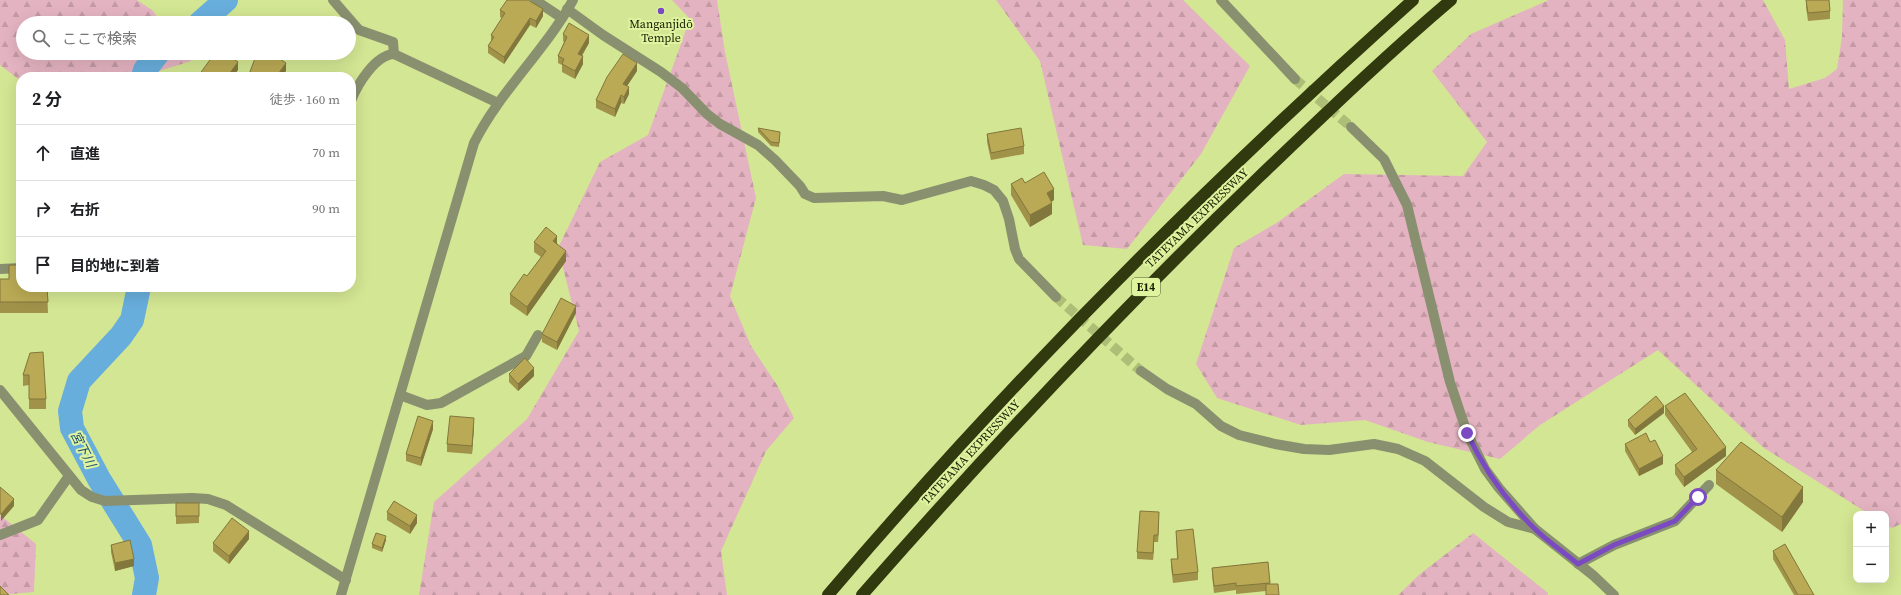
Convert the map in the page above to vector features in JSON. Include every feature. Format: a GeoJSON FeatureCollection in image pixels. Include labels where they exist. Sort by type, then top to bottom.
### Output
{"type":"FeatureCollection","features":[{"type":"Feature","properties":{"kind":"highway","name":"TATEYAMA EXPRESSWAY"},"geometry":{"type":"LineString","coordinates":[[828,595],[958,448],[1048,351],[1181,216],[1335,70],[1413,0]]}},
{"type":"Feature","properties":{"kind":"highway","name":"TATEYAMA EXPRESSWAY"},"geometry":{"type":"LineString","coordinates":[[862,595],[921,527],[1058,378],[1158,274],[1323,116],[1452,0]]}},
{"type":"Feature","properties":{"kind":"street"},"geometry":{"type":"LineString","coordinates":[[333,0],[346,16]]}},
{"type":"Feature","properties":{"kind":"street"},"geometry":{"type":"LineString","coordinates":[[535,0],[562,18]]}},
{"type":"Feature","properties":{"kind":"street"},"geometry":{"type":"LineString","coordinates":[[341,595],[474,143],[483,125],[498,103],[562,18],[573,0]]}},
{"type":"Feature","properties":{"kind":"street"},"geometry":{"type":"LineString","coordinates":[[1221,0],[1295,79]]}},
{"type":"Feature","properties":{"kind":"street"},"geometry":{"type":"LineString","coordinates":[[567,9],[603,35],[661,72],[682,88],[707,114],[720,124],[758,145],[785,170],[800,186],[805,194],[814,198],[883,196],[902,200],[971,181],[994,190],[1003,201],[1019,259],[1056,297]]}},
{"type":"Feature","properties":{"kind":"street"},"geometry":{"type":"LineString","coordinates":[[356,28],[358,30],[393,42],[394,54]]}},
{"type":"Feature","properties":{"kind":"street"},"geometry":{"type":"LineString","coordinates":[[356,90],[360,81],[380,60],[390,54],[394,54],[498,103]]}},
{"type":"Feature","properties":{"kind":"street"},"geometry":{"type":"LineString","coordinates":[[1351,127],[1384,159],[1407,205],[1450,382],[1467,433],[1485,469],[1499,488],[1535,529],[1614,595]]}},
{"type":"Feature","properties":{"kind":"street"},"geometry":{"type":"LineString","coordinates":[[0,269],[16,268]]}},
{"type":"Feature","properties":{"kind":"street"},"geometry":{"type":"LineString","coordinates":[[400,395],[427,405],[441,403],[526,356],[538,335]]}},
{"type":"Feature","properties":{"kind":"street"},"geometry":{"type":"LineString","coordinates":[[1141,371],[1167,389],[1196,404],[1221,426],[1238,435],[1304,449],[1329,450],[1374,444],[1398,449],[1425,461],[1484,507],[1508,522],[1535,529]]}},
{"type":"Feature","properties":{"kind":"street"},"geometry":{"type":"LineString","coordinates":[[0,390],[81,490],[92,497],[105,501],[192,498],[208,499],[226,505],[346,580]]}},
{"type":"Feature","properties":{"kind":"street"},"geometry":{"type":"LineString","coordinates":[[0,535],[38,520],[69,476]]}},
{"type":"Feature","properties":{"kind":"street"},"geometry":{"type":"LineString","coordinates":[[1578,564],[1614,545],[1675,521],[1709,485]]}},
{"type":"Feature","properties":{"kind":"green space"},"geometry":{"type":"Polygon","coordinates":[[[0,0],[137,0],[152,10],[157,16],[16,16],[16,60],[191,61],[156,72],[16,72],[16,77],[0,65],[0,0]]]}},
{"type":"Feature","properties":{"kind":"green space"},"geometry":{"type":"Polygon","coordinates":[[[672,0],[717,0],[725,52],[756,198],[730,296],[751,346],[777,385],[794,418],[766,451],[721,551],[727,595],[419,595],[434,502],[527,419],[579,331],[558,248],[600,162],[648,135],[690,19],[672,0]]]}},
{"type":"Feature","properties":{"kind":"green space"},"geometry":{"type":"Polygon","coordinates":[[[996,0],[1183,0],[1250,66],[1201,154],[1127,249],[1083,245],[1040,61],[996,0]]]}},
{"type":"Feature","properties":{"kind":"green space"},"geometry":{"type":"Polygon","coordinates":[[[1549,0],[1763,0],[1785,40],[1789,89],[1825,78],[1837,69],[1842,37],[1843,0],[1901,0],[1901,524],[1892,528],[1889,526],[1889,511],[1864,511],[1764,448],[1658,350],[1540,425],[1500,459],[1428,442],[1365,420],[1301,425],[1217,398],[1196,364],[1234,248],[1278,222],[1344,174],[1463,176],[1487,142],[1432,71],[1471,34],[1549,0]]]}},
{"type":"Feature","properties":{"kind":"green space"},"geometry":{"type":"Polygon","coordinates":[[[0,515],[36,544],[34,592],[0,595],[0,515]]]}},
{"type":"Feature","properties":{"kind":"green space"},"geometry":{"type":"Polygon","coordinates":[[[1473,533],[1548,593],[1548,595],[1398,595],[1420,574],[1473,533]]]}},
{"type":"Feature","properties":{"kind":"building"},"geometry":{"type":"Polygon","coordinates":[[[507,0],[528,0],[543,9],[536,21],[530,18],[504,57],[488,46],[494,37],[491,35],[505,13],[500,10],[507,0]]]}},
{"type":"Feature","properties":{"kind":"building"},"geometry":{"type":"Polygon","coordinates":[[[1806,0],[1829,0],[1830,11],[1808,13],[1806,0]]]}},
{"type":"Feature","properties":{"kind":"building"},"geometry":{"type":"Polygon","coordinates":[[[569,23],[589,35],[578,54],[583,56],[575,71],[562,64],[564,59],[558,56],[567,37],[563,34],[569,23]]]}},
{"type":"Feature","properties":{"kind":"building"},"geometry":{"type":"Polygon","coordinates":[[[623,54],[637,63],[623,84],[629,87],[624,97],[621,95],[615,109],[596,100],[607,77],[623,54]]]}},
{"type":"Feature","properties":{"kind":"building"},"geometry":{"type":"Polygon","coordinates":[[[210,60],[235,60],[238,62],[231,72],[201,72],[210,60]]]}},
{"type":"Feature","properties":{"kind":"building"},"geometry":{"type":"Polygon","coordinates":[[[254,60],[282,60],[286,63],[280,72],[250,72],[254,60]]]}},
{"type":"Feature","properties":{"kind":"building"},"geometry":{"type":"Polygon","coordinates":[[[758,128],[780,132],[779,143],[771,142],[758,128]]]}},
{"type":"Feature","properties":{"kind":"building"},"geometry":{"type":"Polygon","coordinates":[[[1021,128],[1024,146],[991,153],[987,134],[1021,128]]]}},
{"type":"Feature","properties":{"kind":"building"},"geometry":{"type":"Polygon","coordinates":[[[1044,172],[1054,189],[1047,193],[1052,203],[1030,215],[1011,184],[1022,178],[1025,183],[1044,172]]]}},
{"type":"Feature","properties":{"kind":"building"},"geometry":{"type":"Polygon","coordinates":[[[546,227],[557,236],[553,241],[566,251],[527,307],[510,294],[524,274],[527,276],[546,251],[534,242],[546,227]]]}},
{"type":"Feature","properties":{"kind":"building"},"geometry":{"type":"Polygon","coordinates":[[[9,265],[16,265],[16,292],[47,292],[48,302],[0,302],[0,279],[9,279],[9,265]]]}},
{"type":"Feature","properties":{"kind":"building"},"geometry":{"type":"Polygon","coordinates":[[[561,298],[576,306],[557,342],[542,334],[561,298]]]}},
{"type":"Feature","properties":{"kind":"building"},"geometry":{"type":"Polygon","coordinates":[[[43,352],[46,399],[29,399],[29,375],[23,375],[30,353],[43,352]]]}},
{"type":"Feature","properties":{"kind":"building"},"geometry":{"type":"Polygon","coordinates":[[[525,358],[534,368],[518,384],[509,374],[525,358]]]}},
{"type":"Feature","properties":{"kind":"building"},"geometry":{"type":"Polygon","coordinates":[[[1685,393],[1726,447],[1684,477],[1675,465],[1697,449],[1665,406],[1685,393]]]}},
{"type":"Feature","properties":{"kind":"building"},"geometry":{"type":"Polygon","coordinates":[[[1656,396],[1664,406],[1635,429],[1628,420],[1656,396]]]}},
{"type":"Feature","properties":{"kind":"building"},"geometry":{"type":"Polygon","coordinates":[[[418,416],[433,421],[421,458],[406,454],[418,416]]]}},
{"type":"Feature","properties":{"kind":"building"},"geometry":{"type":"Polygon","coordinates":[[[450,416],[474,418],[472,446],[447,444],[450,416]]]}},
{"type":"Feature","properties":{"kind":"building"},"geometry":{"type":"Polygon","coordinates":[[[1646,433],[1650,442],[1655,440],[1663,456],[1639,469],[1625,444],[1646,433]]]}},
{"type":"Feature","properties":{"kind":"building"},"geometry":{"type":"Polygon","coordinates":[[[1741,442],[1803,487],[1782,517],[1716,470],[1741,442]]]}},
{"type":"Feature","properties":{"kind":"building"},"geometry":{"type":"Polygon","coordinates":[[[0,487],[14,499],[1,514],[0,514],[0,487]]]}},
{"type":"Feature","properties":{"kind":"building"},"geometry":{"type":"Polygon","coordinates":[[[394,501],[417,515],[410,526],[387,512],[394,501]]]}},
{"type":"Feature","properties":{"kind":"building"},"geometry":{"type":"Polygon","coordinates":[[[176,503],[199,503],[199,516],[176,516],[176,503]]]}},
{"type":"Feature","properties":{"kind":"building"},"geometry":{"type":"Polygon","coordinates":[[[1140,511],[1159,512],[1158,535],[1154,535],[1153,553],[1137,552],[1140,511]]]}},
{"type":"Feature","properties":{"kind":"building"},"geometry":{"type":"Polygon","coordinates":[[[232,518],[249,531],[229,556],[213,543],[232,518]]]}},
{"type":"Feature","properties":{"kind":"building"},"geometry":{"type":"Polygon","coordinates":[[[1193,529],[1198,572],[1173,575],[1171,559],[1178,559],[1176,531],[1193,529]]]}},
{"type":"Feature","properties":{"kind":"building"},"geometry":{"type":"Polygon","coordinates":[[[376,533],[386,536],[382,548],[372,544],[376,533]]]}},
{"type":"Feature","properties":{"kind":"building"},"geometry":{"type":"Polygon","coordinates":[[[130,540],[134,559],[115,563],[111,545],[130,540]]]}},
{"type":"Feature","properties":{"kind":"building"},"geometry":{"type":"Polygon","coordinates":[[[1785,544],[1814,595],[1798,595],[1773,551],[1785,544]]]}},
{"type":"Feature","properties":{"kind":"building"},"geometry":{"type":"Polygon","coordinates":[[[1268,562],[1270,583],[1236,586],[1236,583],[1214,586],[1212,568],[1268,562]]]}},
{"type":"Feature","properties":{"kind":"building"},"geometry":{"type":"Polygon","coordinates":[[[1266,584],[1278,584],[1279,595],[1266,595],[1266,584]]]}},
{"type":"Feature","properties":{"kind":"building"},"geometry":{"type":"Polygon","coordinates":[[[0,586],[9,595],[0,595],[0,586]]]}},
{"type":"Feature","properties":{"kind":"waterway","name":"宮下川"},"geometry":{"type":"LineString","coordinates":[[208,16],[226,0]]}},
{"type":"Feature","properties":{"kind":"waterway","name":"宮下川"},"geometry":{"type":"LineString","coordinates":[[144,72],[153,60]]}},
{"type":"Feature","properties":{"kind":"waterway","name":"宮下川"},"geometry":{"type":"LineString","coordinates":[[138,292],[132,320],[121,336],[79,381],[70,411],[72,428],[99,479],[140,545],[147,578],[144,595]]}},
{"type":"Feature","properties":{"kind":"tunnel"},"geometry":{"type":"LineString","coordinates":[[1295,79],[1351,127]]}},
{"type":"Feature","properties":{"kind":"tunnel"},"geometry":{"type":"LineString","coordinates":[[1056,297],[1141,371]]}},
{"type":"Feature","properties":{"kind":"place","name":"Manganjidō Temple"},"geometry":{"type":"Point","coordinates":[661,11]}},
{"type":"Feature","properties":{"kind":"route"},"geometry":{"type":"LineString","coordinates":[[1467,433],[1485,469],[1519,512],[1535,529],[1578,564],[1632,537],[1665,527],[1675,521],[1698,497]]}}]}
